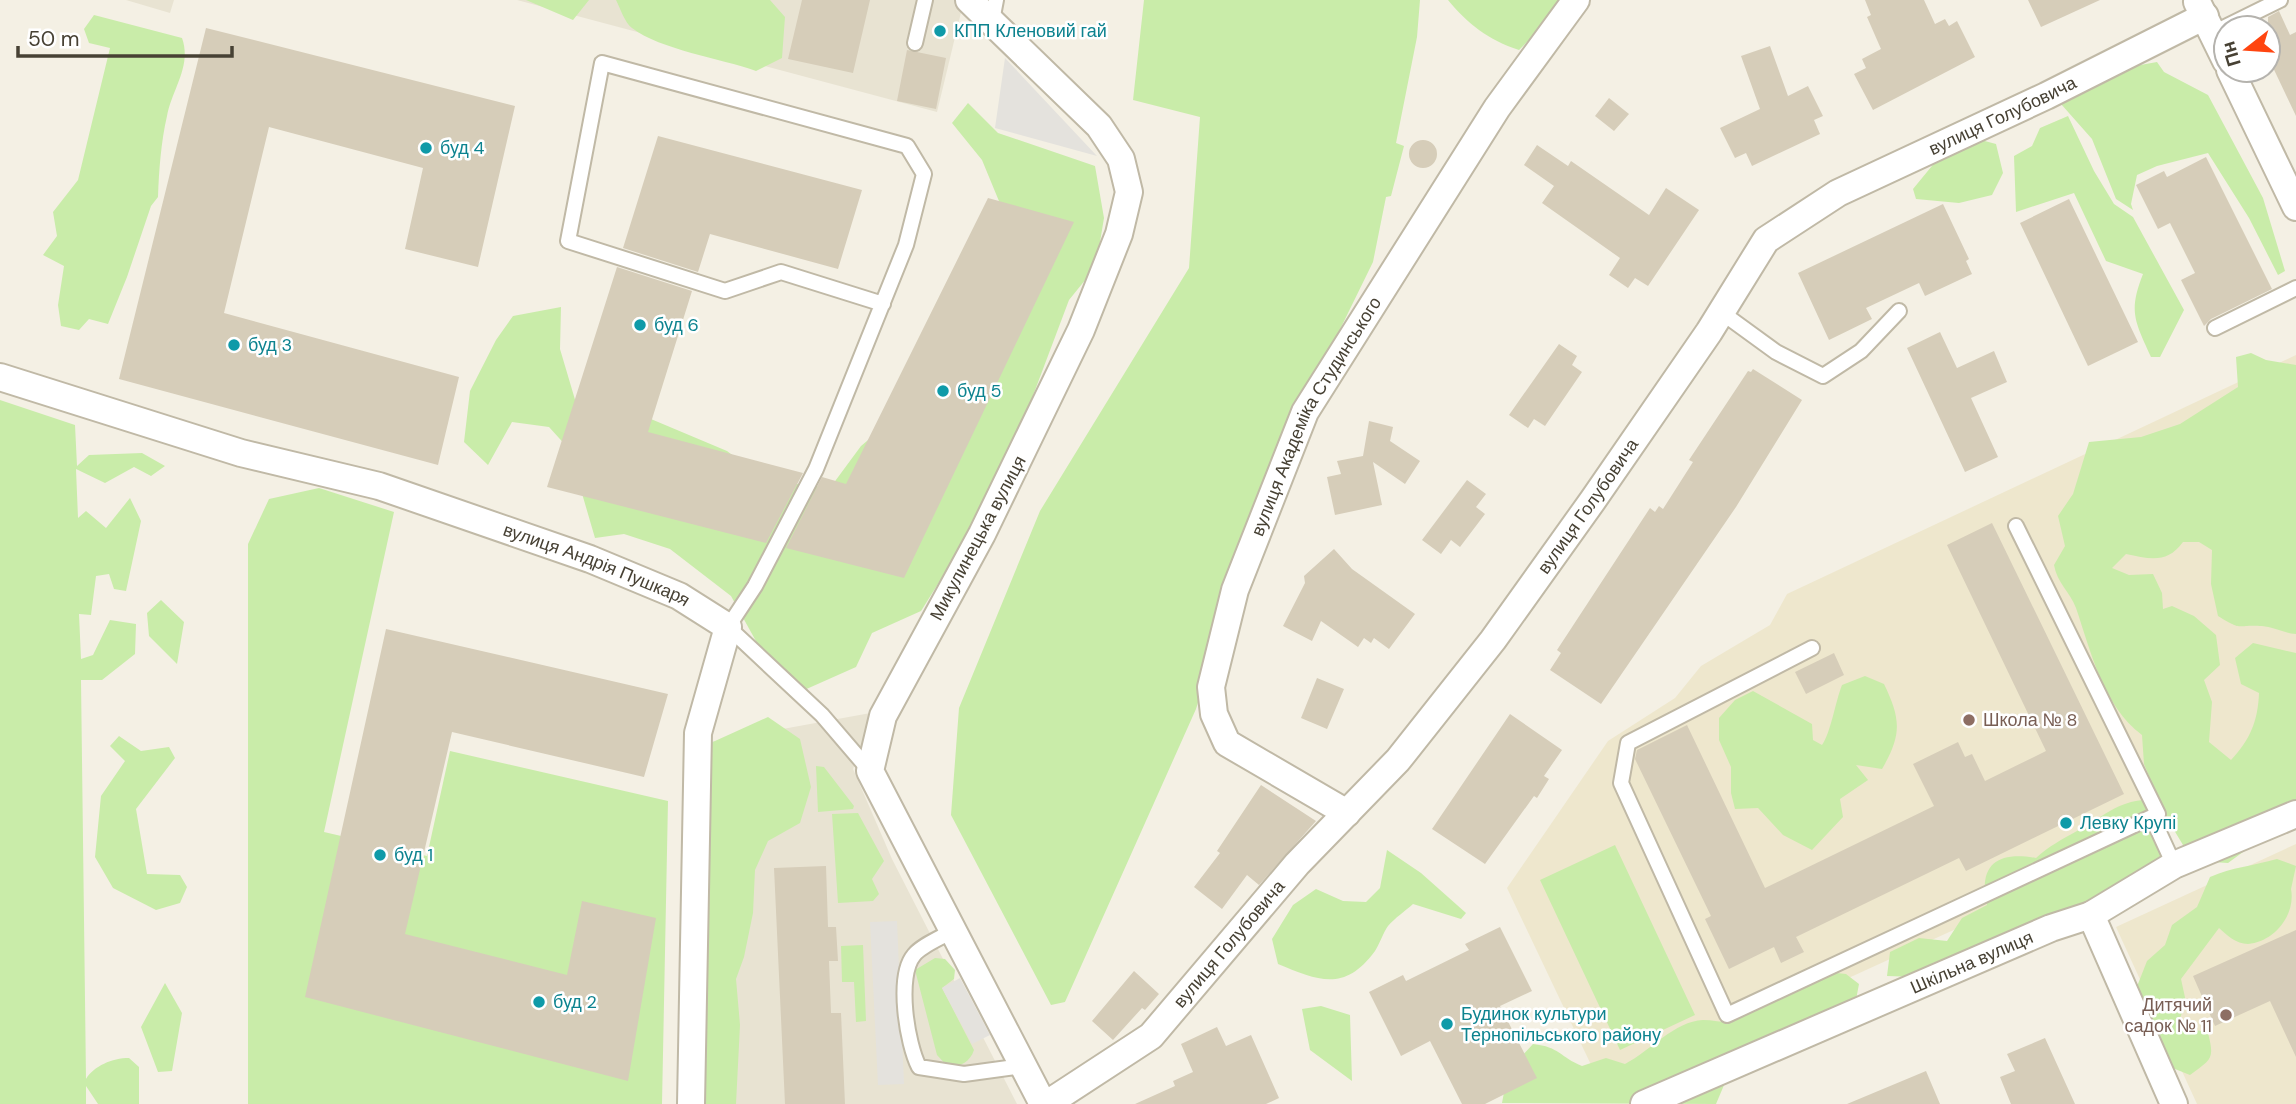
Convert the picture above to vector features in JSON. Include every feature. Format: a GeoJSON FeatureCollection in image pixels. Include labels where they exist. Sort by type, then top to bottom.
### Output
{"type":"FeatureCollection","features":[{"type":"Feature","properties":{"kind":"street","name":"Микулинецька вулиця"},"geometry":{"type":"LineString","coordinates":[[870,771],[883,716],[982,534],[1081,330],[1119,234],[1129,192],[1121,159],[1099,126],[994,10],[969,0]]}},
{"type":"Feature","properties":{"kind":"street","name":"вулиця Академіка Студинського"},"geometry":{"type":"LineString","coordinates":[[1348,813],[1227,743],[1214,714],[1212,687],[1235,590],[1304,412],[1497,108],[1576,0]]}},
{"type":"Feature","properties":{"kind":"street","name":"вулиця Голубовича"},"geometry":{"type":"LineString","coordinates":[[1045,1104],[1151,1036],[1297,864],[1398,760],[1493,640],[1721,312],[1766,240],[1838,193],[2046,96],[2205,16]]}},
{"type":"Feature","properties":{"kind":"street"},"geometry":{"type":"LineString","coordinates":[[2237,84],[2296,207]]}},
{"type":"Feature","properties":{"kind":"street","name":"вулиця Андрія Пушкаря"},"geometry":{"type":"LineString","coordinates":[[0,377],[241,453],[379,486],[590,559],[679,596],[728,627]]}},
{"type":"Feature","properties":{"kind":"street"},"geometry":{"type":"LineString","coordinates":[[691,1104],[698,733],[728,627]]}},
{"type":"Feature","properties":{"kind":"street"},"geometry":{"type":"LineString","coordinates":[[870,771],[1045,1104]]}},
{"type":"Feature","properties":{"kind":"street","name":"Шкільна вулиця"},"geometry":{"type":"LineString","coordinates":[[1644,1104],[2051,928],[2091,915],[2174,865],[2296,814]]}},
{"type":"Feature","properties":{"kind":"street"},"geometry":{"type":"LineString","coordinates":[[2091,915],[2174,1104]]}},
{"type":"Feature","properties":{"kind":"lane"},"geometry":{"type":"LineString","coordinates":[[915,43],[925,0]]}},
{"type":"Feature","properties":{"kind":"lane"},"geometry":{"type":"LineString","coordinates":[[2205,16],[2280,0]]}},
{"type":"Feature","properties":{"kind":"lane"},"geometry":{"type":"LineString","coordinates":[[870,771],[822,715],[728,627],[755,586],[816,469],[883,304],[906,245],[924,174],[907,146],[602,64],[568,241],[725,290],[781,272],[883,304]]}},
{"type":"Feature","properties":{"kind":"lane"},"geometry":{"type":"LineString","coordinates":[[2215,328],[2296,288]]}},
{"type":"Feature","properties":{"kind":"lane"},"geometry":{"type":"LineString","coordinates":[[1721,312],[1776,352],[1823,376],[1861,351],[1899,311]]}},
{"type":"Feature","properties":{"kind":"lane"},"geometry":{"type":"LineString","coordinates":[[1812,648],[1628,743],[1622,762],[1621,783],[1727,1015],[2073,856],[2158,814],[2016,526]]}},
{"type":"Feature","properties":{"kind":"lane"},"geometry":{"type":"LineString","coordinates":[[2152,817],[2174,865]]}},
{"type":"Feature","properties":{"kind":"lane"},"geometry":{"type":"LineString","coordinates":[[952,931],[914,954],[904,973],[909,1048],[919,1068],[964,1074],[1023,1066]]}},
{"type":"Feature","properties":{"kind":"shaded area"},"geometry":{"type":"Polygon","coordinates":[[[126,0],[174,0],[170,13],[126,0]]]}},
{"type":"Feature","properties":{"kind":"shaded area"},"geometry":{"type":"Polygon","coordinates":[[[517,0],[964,0],[937,112],[517,0]]]}},
{"type":"Feature","properties":{"kind":"shaded area"},"geometry":{"type":"Polygon","coordinates":[[[1005,58],[1097,156],[995,128],[1005,58]]]}},
{"type":"Feature","properties":{"kind":"shaded area","name":"Школа № 8"},"geometry":{"type":"Polygon","coordinates":[[[2296,355],[2296,767],[2107,860],[1603,1090],[1507,888],[1608,741],[1675,698],[1701,666],[1770,625],[1787,594],[2296,355]]]}},
{"type":"Feature","properties":{"kind":"shaded area"},"geometry":{"type":"Polygon","coordinates":[[[876,712],[853,769],[892,859],[1017,1104],[704,1104],[705,743],[876,712]]]}},
{"type":"Feature","properties":{"kind":"shaded area","name":"Дитячий садок № 11"},"geometry":{"type":"Polygon","coordinates":[[[2296,844],[2296,1104],[2197,1104],[2116,927],[2296,844]]]}},
{"type":"Feature","properties":{"kind":"shaded area"},"geometry":{"type":"Polygon","coordinates":[[[897,921],[904,1084],[878,1085],[870,922],[897,921]]]}},
{"type":"Feature","properties":{"kind":"shaded area"},"geometry":{"type":"Polygon","coordinates":[[[960,978],[990,1035],[972,1044],[942,988],[960,978]]]}},
{"type":"Feature","properties":{"kind":"green space"},"geometry":{"type":"Polygon","coordinates":[[[526,0],[589,0],[573,20],[526,0]]]}},
{"type":"Feature","properties":{"kind":"green space"},"geometry":{"type":"Polygon","coordinates":[[[616,0],[770,0],[785,17],[782,58],[756,71],[674,48],[644,36],[629,26],[616,0]]]}},
{"type":"Feature","properties":{"kind":"green space"},"geometry":{"type":"Polygon","coordinates":[[[1144,0],[1420,0],[1417,37],[1396,143],[1404,146],[1391,196],[1386,197],[1373,262],[1274,464],[1196,709],[1065,1002],[1051,1005],[951,815],[959,708],[1040,511],[1189,268],[1200,117],[1133,100],[1144,0]]]}},
{"type":"Feature","properties":{"kind":"green space"},"geometry":{"type":"Polygon","coordinates":[[[1448,0],[1569,0],[1519,50],[1479,30],[1448,0]]]}},
{"type":"Feature","properties":{"kind":"green space"},"geometry":{"type":"Polygon","coordinates":[[[94,15],[182,38],[185,58],[165,126],[158,197],[151,206],[127,277],[108,324],[89,319],[79,330],[61,326],[58,305],[64,266],[43,255],[57,236],[53,212],[78,180],[110,48],[89,43],[84,29],[94,15]]]}},
{"type":"Feature","properties":{"kind":"green space"},"geometry":{"type":"Polygon","coordinates":[[[2157,62],[2164,72],[2208,95],[2263,198],[2285,271],[2278,275],[2249,218],[2208,153],[2157,166],[2137,175],[2131,204],[2133,210],[2116,199],[2092,139],[2061,104],[2070,89],[2124,68],[2157,62]]]}},
{"type":"Feature","properties":{"kind":"green space"},"geometry":{"type":"Polygon","coordinates":[[[968,103],[998,133],[1095,166],[1104,218],[1099,248],[1086,279],[1069,300],[1017,438],[978,520],[921,611],[872,633],[856,667],[802,691],[762,652],[731,596],[670,549],[624,534],[595,538],[569,449],[549,427],[512,422],[488,465],[464,442],[470,391],[496,340],[513,316],[561,307],[560,349],[576,403],[620,406],[727,451],[765,480],[830,488],[861,446],[898,415],[1001,206],[982,160],[952,123],[968,103]]]}},
{"type":"Feature","properties":{"kind":"green space"},"geometry":{"type":"Polygon","coordinates":[[[2068,116],[2094,171],[2114,204],[2133,217],[2184,310],[2160,357],[2151,357],[2135,316],[2138,287],[2143,274],[2106,261],[2074,193],[2016,212],[2014,156],[2032,146],[2040,128],[2068,116]]]}},
{"type":"Feature","properties":{"kind":"green space"},"geometry":{"type":"Polygon","coordinates":[[[1966,136],[1996,144],[2003,173],[1992,195],[1959,203],[1916,199],[1913,189],[1936,161],[1966,136]]]}},
{"type":"Feature","properties":{"kind":"green space"},"geometry":{"type":"Polygon","coordinates":[[[2251,353],[2266,360],[2296,365],[2296,634],[2262,626],[2236,626],[2218,616],[2211,584],[2212,550],[2199,542],[2183,542],[2171,554],[2158,558],[2126,554],[2112,568],[2129,575],[2153,574],[2162,593],[2163,609],[2172,606],[2194,616],[2216,635],[2220,665],[2204,680],[2212,702],[2209,742],[2231,760],[2252,730],[2259,693],[2241,684],[2235,658],[2253,643],[2296,653],[2296,813],[2228,863],[2212,862],[2186,850],[2165,815],[2144,764],[2142,735],[2117,709],[2108,694],[2093,660],[2076,608],[2054,565],[2065,546],[2058,516],[2073,494],[2089,442],[2141,437],[2180,424],[2238,387],[2236,357],[2251,353]]]}},
{"type":"Feature","properties":{"kind":"green space"},"geometry":{"type":"Polygon","coordinates":[[[0,400],[75,425],[77,466],[89,455],[142,453],[165,466],[151,476],[134,467],[105,483],[76,469],[78,518],[86,511],[106,528],[130,498],[141,521],[126,591],[114,589],[109,574],[96,576],[91,615],[79,614],[81,659],[93,655],[110,620],[136,624],[135,654],[102,680],[81,680],[86,1079],[104,1064],[129,1058],[139,1067],[139,1104],[98,1104],[86,1086],[86,1104],[0,1104],[0,400]]]}},
{"type":"Feature","properties":{"kind":"green space"},"geometry":{"type":"Polygon","coordinates":[[[319,488],[394,512],[324,832],[427,856],[450,751],[668,801],[662,1104],[248,1104],[248,544],[269,499],[319,488]]]}},
{"type":"Feature","properties":{"kind":"green space"},"geometry":{"type":"Polygon","coordinates":[[[161,600],[184,622],[177,664],[149,636],[147,613],[161,600]]]}},
{"type":"Feature","properties":{"kind":"green space"},"geometry":{"type":"Polygon","coordinates":[[[1865,676],[1884,684],[1890,696],[1897,727],[1893,746],[1882,769],[1856,765],[1868,780],[1840,799],[1843,817],[1812,850],[1783,835],[1758,808],[1735,809],[1731,793],[1731,767],[1719,740],[1719,718],[1735,700],[1753,691],[1812,724],[1813,740],[1822,745],[1842,685],[1865,676]]]}},
{"type":"Feature","properties":{"kind":"green space"},"geometry":{"type":"Polygon","coordinates":[[[768,717],[800,739],[811,787],[800,823],[768,841],[755,870],[753,913],[744,957],[736,979],[740,1025],[736,1104],[700,1104],[704,746],[768,717]]]}},
{"type":"Feature","properties":{"kind":"green space"},"geometry":{"type":"Polygon","coordinates":[[[119,736],[141,751],[169,747],[175,758],[136,809],[147,874],[180,875],[187,887],[180,903],[156,910],[113,888],[95,857],[101,796],[125,761],[110,746],[119,736]]]}},
{"type":"Feature","properties":{"kind":"green space"},"geometry":{"type":"Polygon","coordinates":[[[816,766],[824,767],[854,806],[853,809],[818,812],[816,766]]]}},
{"type":"Feature","properties":{"kind":"green space"},"geometry":{"type":"Polygon","coordinates":[[[2146,800],[2170,841],[2152,892],[1933,963],[1916,977],[1887,976],[1890,952],[1919,938],[1947,941],[1962,918],[1987,905],[1985,880],[1988,871],[2001,859],[2022,856],[2036,858],[2055,843],[2110,811],[2126,803],[2146,800]]]}},
{"type":"Feature","properties":{"kind":"green space"},"geometry":{"type":"Polygon","coordinates":[[[858,813],[884,861],[872,879],[879,894],[873,901],[838,903],[832,814],[858,813]]]}},
{"type":"Feature","properties":{"kind":"green space"},"geometry":{"type":"Polygon","coordinates":[[[1615,845],[1695,1015],[1620,1050],[1540,880],[1615,845]]]}},
{"type":"Feature","properties":{"kind":"green space"},"geometry":{"type":"Polygon","coordinates":[[[1387,850],[1421,873],[1466,913],[1461,919],[1413,904],[1388,926],[1375,951],[1364,964],[1342,978],[1319,978],[1278,964],[1272,939],[1293,905],[1316,889],[1343,901],[1366,902],[1380,888],[1387,850]]]}},
{"type":"Feature","properties":{"kind":"green space"},"geometry":{"type":"Polygon","coordinates":[[[2277,859],[2296,866],[2291,889],[2292,899],[2286,917],[2274,933],[2248,944],[2236,941],[2219,928],[2181,979],[2186,1002],[2180,1018],[2185,1027],[2208,1033],[2210,1058],[2190,1075],[2170,1067],[2136,989],[2147,961],[2165,945],[2172,925],[2197,907],[2210,877],[2277,859]]]}},
{"type":"Feature","properties":{"kind":"green space"},"geometry":{"type":"Polygon","coordinates":[[[863,945],[866,1021],[856,1022],[854,982],[842,982],[841,946],[863,945]]]}},
{"type":"Feature","properties":{"kind":"green space"},"geometry":{"type":"Polygon","coordinates":[[[935,958],[945,959],[955,970],[954,979],[942,988],[974,1050],[965,1063],[949,1068],[937,1055],[915,970],[935,958]]]}},
{"type":"Feature","properties":{"kind":"green space"},"geometry":{"type":"Polygon","coordinates":[[[1837,973],[1846,974],[1859,984],[1855,1005],[1727,1078],[1716,1104],[1502,1103],[1508,1071],[1533,1044],[1555,1050],[1582,1066],[1606,1058],[1625,1064],[1683,1025],[1703,1020],[1731,1023],[1767,1000],[1837,973]]]}},
{"type":"Feature","properties":{"kind":"green space"},"geometry":{"type":"Polygon","coordinates":[[[165,983],[182,1013],[172,1071],[158,1072],[141,1027],[165,983]]]}},
{"type":"Feature","properties":{"kind":"green space"},"geometry":{"type":"Polygon","coordinates":[[[1321,1006],[1350,1015],[1352,1081],[1310,1050],[1302,1009],[1321,1006]]]}},
{"type":"Feature","properties":{"kind":"building"},"geometry":{"type":"Polygon","coordinates":[[[802,0],[870,0],[853,73],[788,59],[802,0]]]}},
{"type":"Feature","properties":{"kind":"building"},"geometry":{"type":"Polygon","coordinates":[[[1865,0],[1924,0],[1935,24],[1945,19],[1949,26],[1957,21],[1975,57],[1873,110],[1854,74],[1866,68],[1862,59],[1881,49],[1867,17],[1871,15],[1865,0]]]}},
{"type":"Feature","properties":{"kind":"building"},"geometry":{"type":"Polygon","coordinates":[[[2028,0],[2100,0],[2041,27],[2028,0]]]}},
{"type":"Feature","properties":{"kind":"building"},"geometry":{"type":"Polygon","coordinates":[[[2282,18],[2290,35],[2296,32],[2296,116],[2281,84],[2282,18]]]}},
{"type":"Feature","properties":{"kind":"building"},"geometry":{"type":"Polygon","coordinates":[[[206,28],[515,106],[478,267],[405,249],[423,168],[269,127],[224,313],[459,377],[438,465],[119,379],[206,28]]]}},
{"type":"Feature","properties":{"kind":"building"},"geometry":{"type":"Polygon","coordinates":[[[1770,46],[1788,96],[1808,86],[1823,116],[1814,120],[1820,134],[1752,166],[1746,153],[1735,158],[1720,128],[1760,109],[1741,56],[1770,46]]]}},
{"type":"Feature","properties":{"kind":"building"},"geometry":{"type":"Polygon","coordinates":[[[907,50],[946,58],[936,109],[897,101],[907,50]]]}},
{"type":"Feature","properties":{"kind":"building"},"geometry":{"type":"Polygon","coordinates":[[[1609,98],[1629,114],[1614,131],[1595,116],[1609,98]]]}},
{"type":"Feature","properties":{"kind":"building","name":"буд 6"},"geometry":{"type":"Polygon","coordinates":[[[658,136],[862,190],[838,269],[710,234],[698,272],[623,248],[658,136]]]}},
{"type":"Feature","properties":{"kind":"building"},"geometry":{"type":"Polygon","coordinates":[[[1423,140],[1433,144],[1437,154],[1433,164],[1423,168],[1413,164],[1409,154],[1413,144],[1423,140]]]}},
{"type":"Feature","properties":{"kind":"building"},"geometry":{"type":"Polygon","coordinates":[[[1537,145],[1568,166],[1571,161],[1649,215],[1666,188],[1699,210],[1648,286],[1635,278],[1628,288],[1609,275],[1620,258],[1542,203],[1554,186],[1524,165],[1537,145]]]}},
{"type":"Feature","properties":{"kind":"building"},"geometry":{"type":"Polygon","coordinates":[[[2206,157],[2272,289],[2211,319],[2204,326],[2181,280],[2195,273],[2170,223],[2158,229],[2136,185],[2164,171],[2167,177],[2206,157]]]}},
{"type":"Feature","properties":{"kind":"building","name":"буд 5"},"geometry":{"type":"Polygon","coordinates":[[[988,198],[1074,222],[904,578],[786,548],[822,477],[846,484],[988,198]]]}},
{"type":"Feature","properties":{"kind":"building"},"geometry":{"type":"Polygon","coordinates":[[[2069,199],[2138,342],[2088,366],[2020,223],[2069,199]]]}},
{"type":"Feature","properties":{"kind":"building"},"geometry":{"type":"Polygon","coordinates":[[[1943,204],[1969,259],[1966,261],[1972,274],[1925,296],[1919,283],[1866,308],[1872,319],[1829,340],[1798,273],[1943,204]]]}},
{"type":"Feature","properties":{"kind":"building"},"geometry":{"type":"Polygon","coordinates":[[[617,267],[692,291],[648,432],[803,473],[766,543],[547,487],[617,267]]]}},
{"type":"Feature","properties":{"kind":"building"},"geometry":{"type":"Polygon","coordinates":[[[1940,332],[1957,368],[1994,351],[2007,382],[1971,398],[1998,457],[1965,472],[1907,348],[1940,332]]]}},
{"type":"Feature","properties":{"kind":"building"},"geometry":{"type":"Polygon","coordinates":[[[1559,344],[1577,356],[1572,365],[1582,372],[1545,426],[1534,419],[1528,428],[1509,415],[1559,344]]]}},
{"type":"Feature","properties":{"kind":"building"},"geometry":{"type":"Polygon","coordinates":[[[1753,369],[1802,400],[1736,507],[1601,704],[1550,670],[1561,653],[1557,650],[1650,508],[1655,512],[1659,506],[1663,509],[1693,462],[1689,460],[1748,371],[1753,369]]]}},
{"type":"Feature","properties":{"kind":"building"},"geometry":{"type":"Polygon","coordinates":[[[1369,421],[1393,427],[1390,441],[1420,461],[1405,484],[1373,462],[1382,505],[1335,515],[1327,477],[1341,474],[1337,461],[1363,456],[1369,421]]]}},
{"type":"Feature","properties":{"kind":"building"},"geometry":{"type":"Polygon","coordinates":[[[1467,480],[1486,494],[1476,507],[1485,514],[1460,547],[1451,540],[1441,554],[1422,540],[1467,480]]]}},
{"type":"Feature","properties":{"kind":"building"},"geometry":{"type":"Polygon","coordinates":[[[1992,523],[2124,794],[1966,871],[1959,858],[1796,937],[1804,952],[1781,963],[1774,947],[1729,969],[1705,919],[1711,916],[1635,759],[1637,750],[1687,725],[1765,888],[1934,806],[1913,764],[1958,742],[1965,757],[1972,754],[1985,781],[2046,751],[1947,545],[1992,523]]]}},
{"type":"Feature","properties":{"kind":"building"},"geometry":{"type":"Polygon","coordinates":[[[1334,549],[1352,569],[1415,614],[1389,649],[1374,638],[1371,643],[1364,638],[1358,647],[1321,621],[1312,641],[1283,626],[1305,583],[1304,576],[1334,549]]]}},
{"type":"Feature","properties":{"kind":"building","name":"буд 1"},"geometry":{"type":"Polygon","coordinates":[[[386,629],[668,694],[644,777],[452,732],[405,934],[567,975],[582,901],[656,918],[628,1081],[305,997],[386,629]]]}},
{"type":"Feature","properties":{"kind":"building"},"geometry":{"type":"Polygon","coordinates":[[[1834,653],[1844,675],[1806,694],[1795,672],[1834,653]]]}},
{"type":"Feature","properties":{"kind":"building"},"geometry":{"type":"Polygon","coordinates":[[[1317,678],[1344,689],[1327,729],[1301,718],[1317,678]]]}},
{"type":"Feature","properties":{"kind":"building"},"geometry":{"type":"Polygon","coordinates":[[[1510,714],[1562,750],[1544,776],[1549,779],[1537,798],[1534,796],[1485,864],[1432,829],[1510,714]]]}},
{"type":"Feature","properties":{"kind":"building"},"geometry":{"type":"Polygon","coordinates":[[[1261,785],[1316,821],[1259,885],[1247,875],[1222,909],[1194,887],[1220,853],[1217,851],[1261,785]]]}},
{"type":"Feature","properties":{"kind":"building"},"geometry":{"type":"Polygon","coordinates":[[[826,866],[828,927],[836,927],[838,961],[829,961],[831,1013],[841,1013],[845,1104],[785,1104],[774,868],[826,866]]]}},
{"type":"Feature","properties":{"kind":"building","name":"Будинок культури Тернопільського району"},"geometry":{"type":"Polygon","coordinates":[[[1500,927],[1532,991],[1500,1006],[1537,1078],[1485,1104],[1462,1104],[1430,1041],[1401,1056],[1369,992],[1403,975],[1406,981],[1469,950],[1465,944],[1500,927]]]}},
{"type":"Feature","properties":{"kind":"building"},"geometry":{"type":"Polygon","coordinates":[[[2296,930],[2296,1057],[2270,1001],[2215,1026],[2193,976],[2296,930]]]}},
{"type":"Feature","properties":{"kind":"building"},"geometry":{"type":"Polygon","coordinates":[[[1134,971],[1159,994],[1145,1010],[1142,1008],[1113,1040],[1092,1021],[1134,971]]]}},
{"type":"Feature","properties":{"kind":"building"},"geometry":{"type":"Polygon","coordinates":[[[1217,1027],[1226,1046],[1251,1035],[1279,1098],[1266,1104],[1135,1104],[1175,1086],[1173,1081],[1193,1072],[1181,1044],[1217,1027]]]}},
{"type":"Feature","properties":{"kind":"building"},"geometry":{"type":"Polygon","coordinates":[[[2045,1038],[2075,1104],[2011,1104],[2000,1077],[2015,1071],[2007,1054],[2045,1038]]]}},
{"type":"Feature","properties":{"kind":"building"},"geometry":{"type":"Polygon","coordinates":[[[1926,1071],[1940,1104],[1847,1104],[1926,1071]]]}},
{"type":"Feature","properties":{"kind":"place","name":"КПП Кленовий гай"},"geometry":{"type":"Point","coordinates":[940,31]}},
{"type":"Feature","properties":{"kind":"place","name":"буд 4"},"geometry":{"type":"Point","coordinates":[426,148]}},
{"type":"Feature","properties":{"kind":"place","name":"буд 6"},"geometry":{"type":"Point","coordinates":[640,325]}},
{"type":"Feature","properties":{"kind":"place","name":"буд 3"},"geometry":{"type":"Point","coordinates":[234,345]}},
{"type":"Feature","properties":{"kind":"place","name":"буд 5"},"geometry":{"type":"Point","coordinates":[943,391]}},
{"type":"Feature","properties":{"kind":"place","name":"Школа № 8"},"geometry":{"type":"Point","coordinates":[1969,720]}},
{"type":"Feature","properties":{"kind":"place","name":"Левку Крупі"},"geometry":{"type":"Point","coordinates":[2066,823]}},
{"type":"Feature","properties":{"kind":"place","name":"буд 1"},"geometry":{"type":"Point","coordinates":[380,855]}},
{"type":"Feature","properties":{"kind":"place","name":"буд 2"},"geometry":{"type":"Point","coordinates":[539,1002]}},
{"type":"Feature","properties":{"kind":"place","name":"Дитячий садок № 11"},"geometry":{"type":"Point","coordinates":[2226,1015]}},
{"type":"Feature","properties":{"kind":"place","name":"Будинок культури Тернопільського району"},"geometry":{"type":"Point","coordinates":[1447,1024]}}]}
